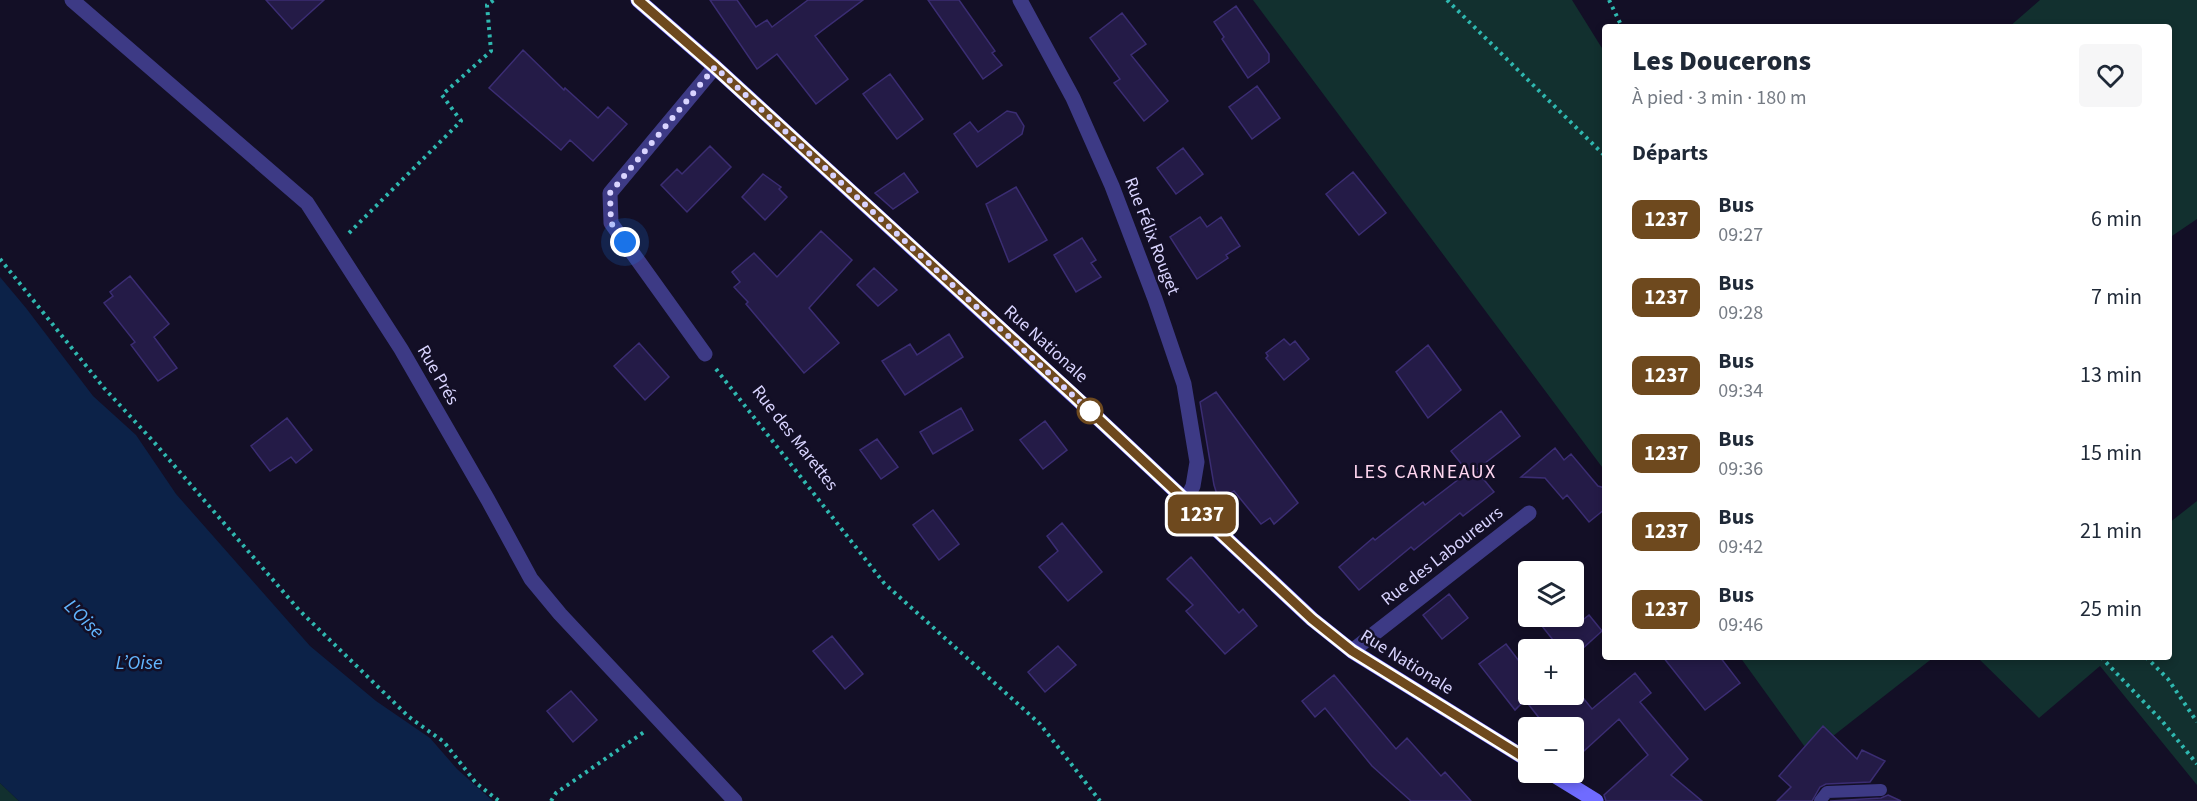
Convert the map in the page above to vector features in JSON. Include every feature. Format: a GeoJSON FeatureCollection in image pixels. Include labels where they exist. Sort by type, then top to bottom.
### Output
{"type":"FeatureCollection","features":[{"type":"Feature","properties":{"kind":"street","name":"Rue Prés"},"geometry":{"type":"LineString","coordinates":[[72,0],[307,203],[401,349],[531,579],[560,614],[735,801]]}},
{"type":"Feature","properties":{"kind":"street","name":"Rue Nationale"},"geometry":{"type":"LineString","coordinates":[[638,0],[715,67],[1186,500],[1312,619],[1352,651],[1518,754]]}},
{"type":"Feature","properties":{"kind":"street","name":"Rue Félix Rouget"},"geometry":{"type":"LineString","coordinates":[[1020,0],[1073,98],[1108,176],[1155,299],[1184,384],[1197,462],[1193,486],[1186,500]]}},
{"type":"Feature","properties":{"kind":"street"},"geometry":{"type":"LineString","coordinates":[[705,354],[611,223],[610,193],[715,67]]}},
{"type":"Feature","properties":{"kind":"street","name":"Rue des Laboureurs"},"geometry":{"type":"LineString","coordinates":[[1352,651],[1529,513]]}},
{"type":"Feature","properties":{"kind":"street"},"geometry":{"type":"LineString","coordinates":[[1567,783],[1596,801]]}},
{"type":"Feature","properties":{"kind":"lane"},"geometry":{"type":"LineString","coordinates":[[1820,801],[1827,792],[1881,790]]}},
{"type":"Feature","properties":{"kind":"path"},"geometry":{"type":"LineString","coordinates":[[335,247],[461,121],[442,95],[491,51],[487,5],[494,0]]}},
{"type":"Feature","properties":{"kind":"path"},"geometry":{"type":"LineString","coordinates":[[1447,0],[1602,153]]}},
{"type":"Feature","properties":{"kind":"path"},"geometry":{"type":"LineString","coordinates":[[1608,0],[1620,24]]}},
{"type":"Feature","properties":{"kind":"path"},"geometry":{"type":"LineString","coordinates":[[0,259],[104,388],[153,441],[299,610],[409,717],[444,742],[476,783],[500,801]]}},
{"type":"Feature","properties":{"kind":"path","name":"Rue des Marettes"},"geometry":{"type":"LineString","coordinates":[[705,354],[884,583],[1040,724],[1100,801]]}},
{"type":"Feature","properties":{"kind":"path"},"geometry":{"type":"LineString","coordinates":[[2104,660],[2162,721],[2197,764]]}},
{"type":"Feature","properties":{"kind":"path"},"geometry":{"type":"LineString","coordinates":[[2149,660],[2168,679],[2197,722]]}},
{"type":"Feature","properties":{"kind":"path"},"geometry":{"type":"LineString","coordinates":[[551,801],[556,794],[659,720]]}},
{"type":"Feature","properties":{"kind":"green space"},"geometry":{"type":"Polygon","coordinates":[[[1253,0],[1572,0],[1602,48],[1602,467],[1253,0]]]}},
{"type":"Feature","properties":{"kind":"green space"},"geometry":{"type":"Polygon","coordinates":[[[2040,0],[2197,0],[2197,219],[2172,236],[2172,24],[2012,24],[2040,0]]]}},
{"type":"Feature","properties":{"kind":"green space"},"geometry":{"type":"Polygon","coordinates":[[[2197,501],[2197,785],[2100,666],[2039,718],[1980,660],[2172,660],[2172,521],[2197,501]]]}},
{"type":"Feature","properties":{"kind":"green space"},"geometry":{"type":"Polygon","coordinates":[[[1742,660],[1930,660],[1810,754],[1742,660]]]}},
{"type":"Feature","properties":{"kind":"green space"},"geometry":{"type":"Polygon","coordinates":[[[0,783],[19,801],[0,801],[0,783]]]}},
{"type":"Feature","properties":{"kind":"water","name":"L’Oise"},"geometry":{"type":"Polygon","coordinates":[[[0,277],[93,396],[136,435],[176,494],[310,646],[376,701],[430,738],[457,769],[493,801],[19,801],[0,783],[0,277]]]}},
{"type":"Feature","properties":{"kind":"building"},"geometry":{"type":"Polygon","coordinates":[[[266,0],[324,0],[292,29],[266,0]]]}},
{"type":"Feature","properties":{"kind":"building"},"geometry":{"type":"Polygon","coordinates":[[[710,0],[737,0],[756,27],[767,20],[772,27],[808,0],[863,0],[815,36],[848,79],[816,104],[777,54],[757,69],[710,0]]]}},
{"type":"Feature","properties":{"kind":"building"},"geometry":{"type":"Polygon","coordinates":[[[928,0],[959,0],[995,51],[992,53],[1002,65],[983,79],[928,0]]]}},
{"type":"Feature","properties":{"kind":"building"},"geometry":{"type":"Polygon","coordinates":[[[1236,6],[1269,54],[1269,62],[1248,78],[1222,39],[1224,37],[1214,22],[1236,6]]]}},
{"type":"Feature","properties":{"kind":"building"},"geometry":{"type":"Polygon","coordinates":[[[1122,13],[1146,44],[1131,55],[1168,101],[1144,121],[1114,83],[1120,79],[1090,38],[1122,13]]]}},
{"type":"Feature","properties":{"kind":"building"},"geometry":{"type":"Polygon","coordinates":[[[523,50],[564,90],[565,88],[598,118],[608,107],[627,124],[593,161],[570,140],[561,150],[489,88],[523,50]]]}},
{"type":"Feature","properties":{"kind":"building"},"geometry":{"type":"Polygon","coordinates":[[[890,74],[923,119],[897,139],[863,94],[890,74]]]}},
{"type":"Feature","properties":{"kind":"building"},"geometry":{"type":"Polygon","coordinates":[[[1257,86],[1280,118],[1252,139],[1229,107],[1257,86]]]}},
{"type":"Feature","properties":{"kind":"building"},"geometry":{"type":"Polygon","coordinates":[[[1007,111],[1016,113],[1024,126],[1022,134],[977,167],[954,134],[970,122],[978,132],[1007,111]]]}},
{"type":"Feature","properties":{"kind":"building"},"geometry":{"type":"Polygon","coordinates":[[[710,146],[731,167],[687,212],[661,185],[677,169],[682,174],[710,146]]]}},
{"type":"Feature","properties":{"kind":"building"},"geometry":{"type":"Polygon","coordinates":[[[1183,148],[1203,174],[1176,194],[1157,168],[1183,148]]]}},
{"type":"Feature","properties":{"kind":"building"},"geometry":{"type":"Polygon","coordinates":[[[1353,172],[1386,213],[1359,235],[1326,194],[1353,172]]]}},
{"type":"Feature","properties":{"kind":"building"},"geometry":{"type":"Polygon","coordinates":[[[904,173],[918,192],[893,209],[875,193],[904,173]]]}},
{"type":"Feature","properties":{"kind":"building"},"geometry":{"type":"Polygon","coordinates":[[[763,174],[781,187],[779,189],[787,197],[765,220],[742,197],[763,174]]]}},
{"type":"Feature","properties":{"kind":"building"},"geometry":{"type":"Polygon","coordinates":[[[1016,187],[1047,240],[1009,262],[986,204],[1016,187]]]}},
{"type":"Feature","properties":{"kind":"building"},"geometry":{"type":"Polygon","coordinates":[[[1200,217],[1207,227],[1221,217],[1240,246],[1226,255],[1228,258],[1197,279],[1170,237],[1200,217]]]}},
{"type":"Feature","properties":{"kind":"building"},"geometry":{"type":"Polygon","coordinates":[[[821,231],[852,260],[809,308],[839,343],[804,373],[746,304],[748,302],[734,287],[740,282],[732,272],[754,253],[777,277],[821,231]]]}},
{"type":"Feature","properties":{"kind":"building"},"geometry":{"type":"Polygon","coordinates":[[[1082,238],[1096,260],[1091,263],[1101,277],[1076,292],[1054,255],[1082,238]]]}},
{"type":"Feature","properties":{"kind":"building"},"geometry":{"type":"Polygon","coordinates":[[[874,268],[897,290],[878,306],[857,285],[874,268]]]}},
{"type":"Feature","properties":{"kind":"building"},"geometry":{"type":"Polygon","coordinates":[[[130,276],[169,324],[154,337],[177,368],[158,381],[131,345],[135,342],[104,303],[113,296],[110,292],[130,276]]]}},
{"type":"Feature","properties":{"kind":"building"},"geometry":{"type":"Polygon","coordinates":[[[949,334],[963,357],[905,395],[882,361],[910,344],[917,355],[949,334]]]}},
{"type":"Feature","properties":{"kind":"building"},"geometry":{"type":"Polygon","coordinates":[[[1284,339],[1290,345],[1295,341],[1309,359],[1284,380],[1266,358],[1268,356],[1266,353],[1284,339]]]}},
{"type":"Feature","properties":{"kind":"building"},"geometry":{"type":"Polygon","coordinates":[[[639,343],[669,377],[645,400],[614,366],[639,343]]]}},
{"type":"Feature","properties":{"kind":"building"},"geometry":{"type":"Polygon","coordinates":[[[1428,345],[1461,390],[1428,418],[1396,372],[1428,345]]]}},
{"type":"Feature","properties":{"kind":"building"},"geometry":{"type":"Polygon","coordinates":[[[1216,392],[1298,503],[1274,524],[1270,518],[1261,524],[1234,491],[1219,501],[1214,485],[1200,402],[1216,392]]]}},
{"type":"Feature","properties":{"kind":"building"},"geometry":{"type":"Polygon","coordinates":[[[961,408],[973,430],[933,454],[920,432],[961,408]]]}},
{"type":"Feature","properties":{"kind":"building"},"geometry":{"type":"Polygon","coordinates":[[[1501,411],[1520,436],[1476,470],[1494,492],[1463,516],[1460,513],[1414,550],[1411,547],[1359,590],[1339,567],[1373,538],[1375,540],[1423,502],[1425,505],[1468,472],[1451,451],[1501,411]]]}},
{"type":"Feature","properties":{"kind":"building"},"geometry":{"type":"Polygon","coordinates":[[[287,418],[312,450],[296,463],[291,457],[270,471],[251,446],[287,418]]]}},
{"type":"Feature","properties":{"kind":"building"},"geometry":{"type":"Polygon","coordinates":[[[1045,421],[1067,450],[1043,469],[1020,440],[1045,421]]]}},
{"type":"Feature","properties":{"kind":"building"},"geometry":{"type":"Polygon","coordinates":[[[877,439],[898,467],[881,479],[860,450],[877,439]]]}},
{"type":"Feature","properties":{"kind":"building"},"geometry":{"type":"Polygon","coordinates":[[[1555,448],[1564,460],[1571,454],[1598,486],[1602,487],[1602,511],[1589,522],[1567,495],[1563,499],[1545,478],[1521,477],[1555,448]]]}},
{"type":"Feature","properties":{"kind":"building"},"geometry":{"type":"Polygon","coordinates":[[[933,510],[959,544],[939,560],[913,525],[933,510]]]}},
{"type":"Feature","properties":{"kind":"building"},"geometry":{"type":"Polygon","coordinates":[[[1062,523],[1102,572],[1068,601],[1039,567],[1058,551],[1047,536],[1062,523]]]}},
{"type":"Feature","properties":{"kind":"building"},"geometry":{"type":"Polygon","coordinates":[[[1191,557],[1239,613],[1243,609],[1257,626],[1225,654],[1186,611],[1193,605],[1167,579],[1191,557]]]}},
{"type":"Feature","properties":{"kind":"building"},"geometry":{"type":"Polygon","coordinates":[[[1449,594],[1468,618],[1442,639],[1423,615],[1449,594]]]}},
{"type":"Feature","properties":{"kind":"building"},"geometry":{"type":"Polygon","coordinates":[[[1589,615],[1602,631],[1584,647],[1584,639],[1552,639],[1543,627],[1584,627],[1584,619],[1589,615]]]}},
{"type":"Feature","properties":{"kind":"building"},"geometry":{"type":"Polygon","coordinates":[[[832,636],[863,674],[845,689],[813,651],[832,636]]]}},
{"type":"Feature","properties":{"kind":"building"},"geometry":{"type":"Polygon","coordinates":[[[1506,644],[1518,660],[1518,705],[1520,705],[1515,710],[1479,664],[1506,644]]]}},
{"type":"Feature","properties":{"kind":"building"},"geometry":{"type":"Polygon","coordinates":[[[1058,646],[1076,665],[1045,692],[1028,672],[1058,646]]]}},
{"type":"Feature","properties":{"kind":"building"},"geometry":{"type":"Polygon","coordinates":[[[1665,660],[1722,660],[1740,683],[1705,710],[1665,660]]]}},
{"type":"Feature","properties":{"kind":"building"},"geometry":{"type":"Polygon","coordinates":[[[1635,673],[1651,693],[1640,702],[1688,759],[1671,775],[1702,801],[1606,801],[1604,795],[1648,755],[1619,719],[1584,751],[1584,717],[1538,717],[1529,705],[1584,705],[1584,699],[1592,709],[1635,673]]]}},
{"type":"Feature","properties":{"kind":"building"},"geometry":{"type":"Polygon","coordinates":[[[1334,675],[1396,749],[1407,738],[1441,776],[1445,772],[1471,801],[1411,801],[1372,766],[1325,708],[1315,717],[1302,701],[1334,675]]]}},
{"type":"Feature","properties":{"kind":"building"},"geometry":{"type":"Polygon","coordinates":[[[571,691],[597,720],[573,742],[547,711],[571,691]]]}},
{"type":"Feature","properties":{"kind":"building"},"geometry":{"type":"Polygon","coordinates":[[[1823,726],[1857,759],[1862,750],[1885,761],[1870,782],[1826,784],[1820,787],[1812,801],[1777,801],[1791,787],[1779,776],[1823,726]]]}},
{"type":"Feature","properties":{"kind":"building"},"geometry":{"type":"Polygon","coordinates":[[[1888,795],[1901,801],[1830,801],[1881,798],[1888,795]]]}},
{"type":"Feature","properties":{"kind":"bus line","name":"1237"},"geometry":{"type":"LineString","coordinates":[[638,0],[715,67],[1072,394],[1312,619],[1352,651],[1518,754]]}},
{"type":"Feature","properties":{"kind":"district","name":"LES CARNEAUX"},"geometry":{"type":"Point","coordinates":[1425,472]}},
{"type":"Feature","properties":{"kind":"route"},"geometry":{"type":"LineString","coordinates":[[625,242],[611,223],[610,193],[715,67],[1090,411]]}},
{"type":"Feature","properties":{"kind":"water label","name":"L'Oise"},"geometry":{"type":"Point","coordinates":[84,619]}}]}
